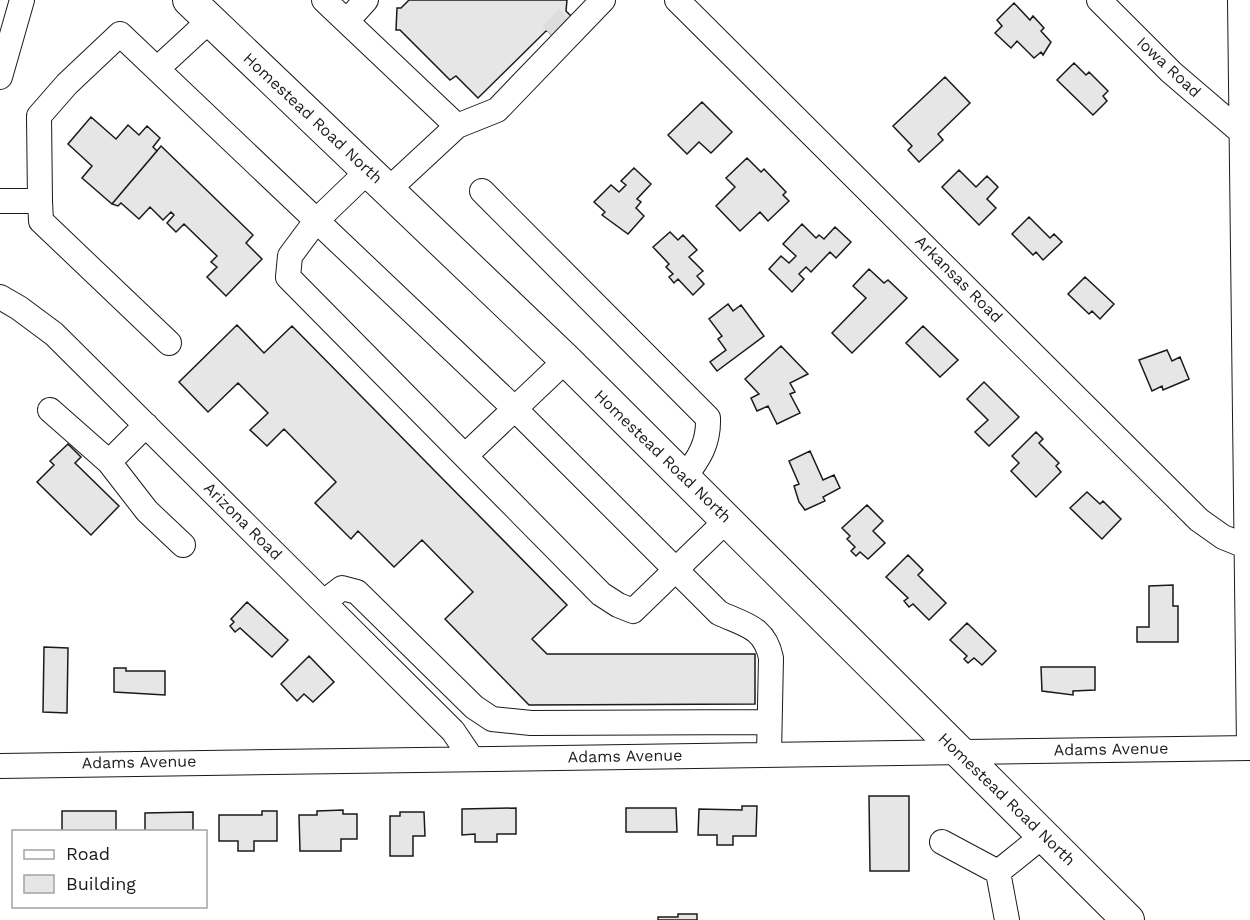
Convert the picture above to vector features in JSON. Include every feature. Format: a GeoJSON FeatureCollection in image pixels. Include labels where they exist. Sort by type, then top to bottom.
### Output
{"type":"FeatureCollection","features":[{"type":"Feature","properties":{"kind":"main road","name":"Homestead Road North"},"geometry":{"type":"LineString","coordinates":[[199,10],[566,360],[1128,920]]}},
{"type":"Feature","properties":{"kind":"street"},"geometry":{"type":"LineString","coordinates":[[0,77],[22,0]]}},
{"type":"Feature","properties":{"kind":"street"},"geometry":{"type":"LineString","coordinates":[[14,24],[35,0]]}},
{"type":"Feature","properties":{"kind":"street"},"geometry":{"type":"LineString","coordinates":[[324,0],[457,126]]}},
{"type":"Feature","properties":{"kind":"street"},"geometry":{"type":"LineString","coordinates":[[347,21],[366,0]]}},
{"type":"Feature","properties":{"kind":"street","name":"Arkansas Road"},"geometry":{"type":"LineString","coordinates":[[677,0],[1199,520],[1223,537],[1248,547]]}},
{"type":"Feature","properties":{"kind":"street","name":"Iowa Road"},"geometry":{"type":"LineString","coordinates":[[1099,0],[1171,72],[1246,133]]}},
{"type":"Feature","properties":{"kind":"street"},"geometry":{"type":"LineString","coordinates":[[1240,0],[1246,133],[1250,748]]}},
{"type":"Feature","properties":{"kind":"street"},"geometry":{"type":"LineString","coordinates":[[570,15],[580,5],[600,3]]}},
{"type":"Feature","properties":{"kind":"street"},"geometry":{"type":"LineString","coordinates":[[600,3],[497,110],[457,126],[316,221],[290,256],[288,277],[601,594],[618,605],[633,611],[728,519]]}},
{"type":"Feature","properties":{"kind":"street"},"geometry":{"type":"LineString","coordinates":[[157,69],[199,10]]}},
{"type":"Feature","properties":{"kind":"street"},"geometry":{"type":"LineString","coordinates":[[169,343],[41,221],[39,116],[52,99],[120,34],[515,410],[719,614],[760,632],[768,644],[771,658],[769,754]]}},
{"type":"Feature","properties":{"kind":"street"},"geometry":{"type":"LineString","coordinates":[[528,77],[529,55],[551,35]]}},
{"type":"Feature","properties":{"kind":"street"},"geometry":{"type":"LineString","coordinates":[[482,191],[708,418],[709,429],[700,456],[684,477]]}},
{"type":"Feature","properties":{"kind":"street"},"geometry":{"type":"LineString","coordinates":[[0,201],[40,201]]}},
{"type":"Feature","properties":{"kind":"street","name":"Arizona Road"},"geometry":{"type":"LineString","coordinates":[[0,297],[54,334],[453,731],[472,759]]}},
{"type":"Feature","properties":{"kind":"street"},"geometry":{"type":"LineString","coordinates":[[465,456],[566,360]]}},
{"type":"Feature","properties":{"kind":"street"},"geometry":{"type":"LineString","coordinates":[[51,410],[109,462],[147,511],[183,545]]}},
{"type":"Feature","properties":{"kind":"street"},"geometry":{"type":"LineString","coordinates":[[109,462],[146,425]]}},
{"type":"Feature","properties":{"kind":"street"},"geometry":{"type":"LineString","coordinates":[[324,602],[337,590],[348,588],[363,596],[474,707],[492,719],[512,723],[769,722]]}},
{"type":"Feature","properties":{"kind":"street"},"geometry":{"type":"LineString","coordinates":[[370,648],[393,626]]}},
{"type":"Feature","properties":{"kind":"street"},"geometry":{"type":"LineString","coordinates":[[627,723],[628,756]]}},
{"type":"Feature","properties":{"kind":"street","name":"Adams Avenue"},"geometry":{"type":"LineString","coordinates":[[0,766],[1250,748]]}},
{"type":"Feature","properties":{"kind":"street"},"geometry":{"type":"LineString","coordinates":[[998,872],[1044,835]]}},
{"type":"Feature","properties":{"kind":"street"},"geometry":{"type":"LineString","coordinates":[[942,842],[998,872]]}},
{"type":"Feature","properties":{"kind":"street"},"geometry":{"type":"LineString","coordinates":[[998,872],[1007,920]]}},
{"type":"Feature","properties":{"kind":"building"},"geometry":{"type":"Polygon","coordinates":[[[409,0],[567,0],[566,11],[578,23],[558,42],[547,30],[478,98],[456,76],[450,80],[400,30],[396,30],[397,8],[401,8],[409,0]]]}},
{"type":"Feature","properties":{"kind":"building"},"geometry":{"type":"Polygon","coordinates":[[[1014,3],[1030,20],[1033,16],[1044,28],[1041,31],[1051,42],[1043,55],[1041,52],[1034,58],[1017,41],[1011,48],[995,33],[1002,26],[997,20],[1014,3]]]}},
{"type":"Feature","properties":{"kind":"building"},"geometry":{"type":"Polygon","coordinates":[[[1074,63],[1086,75],[1089,72],[1108,91],[1103,96],[1107,101],[1093,115],[1057,80],[1074,63]]]}},
{"type":"Feature","properties":{"kind":"building"},"geometry":{"type":"Polygon","coordinates":[[[945,77],[970,103],[938,134],[943,140],[919,162],[908,150],[912,146],[893,126],[945,77]]]}},
{"type":"Feature","properties":{"kind":"building"},"geometry":{"type":"Polygon","coordinates":[[[702,102],[732,132],[711,153],[699,142],[687,154],[668,135],[702,102]]]}},
{"type":"Feature","properties":{"kind":"building"},"geometry":{"type":"Polygon","coordinates":[[[91,117],[116,139],[128,125],[139,135],[147,126],[160,138],[153,147],[157,151],[112,204],[82,178],[92,166],[68,144],[91,117]]]}},
{"type":"Feature","properties":{"kind":"building"},"geometry":{"type":"Polygon","coordinates":[[[161,146],[253,235],[246,243],[262,259],[226,296],[207,277],[217,267],[211,262],[217,256],[184,224],[176,232],[167,223],[174,215],[171,212],[163,220],[150,207],[139,219],[121,203],[118,206],[112,204],[161,146]]]}},
{"type":"Feature","properties":{"kind":"building"},"geometry":{"type":"Polygon","coordinates":[[[747,158],[761,172],[764,169],[786,192],[783,195],[789,201],[768,221],[760,212],[740,231],[716,206],[735,187],[726,178],[747,158]]]}},
{"type":"Feature","properties":{"kind":"building"},"geometry":{"type":"Polygon","coordinates":[[[634,168],[651,184],[637,199],[641,202],[636,208],[644,216],[628,234],[602,215],[605,212],[594,202],[611,185],[619,192],[626,185],[621,181],[634,168]]]}},
{"type":"Feature","properties":{"kind":"building"},"geometry":{"type":"Polygon","coordinates":[[[959,170],[976,187],[987,176],[998,187],[987,199],[996,208],[979,225],[942,187],[959,170]]]}},
{"type":"Feature","properties":{"kind":"building"},"geometry":{"type":"Polygon","coordinates":[[[1029,217],[1050,238],[1054,234],[1062,242],[1043,260],[1036,252],[1033,255],[1012,234],[1029,217]]]}},
{"type":"Feature","properties":{"kind":"building"},"geometry":{"type":"Polygon","coordinates":[[[802,224],[816,238],[819,235],[824,239],[835,227],[851,242],[836,258],[830,252],[811,272],[806,267],[799,274],[804,279],[792,292],[769,269],[781,256],[789,263],[796,256],[783,244],[802,224]]]}},
{"type":"Feature","properties":{"kind":"building"},"geometry":{"type":"Polygon","coordinates":[[[670,232],[678,240],[683,235],[697,250],[689,257],[703,271],[697,276],[704,284],[693,295],[678,279],[674,283],[669,277],[673,274],[666,267],[669,264],[653,247],[670,232]]]}},
{"type":"Feature","properties":{"kind":"building"},"geometry":{"type":"Polygon","coordinates":[[[869,269],[884,283],[888,280],[907,298],[852,353],[832,333],[866,298],[853,286],[869,269]]]}},
{"type":"Feature","properties":{"kind":"building"},"geometry":{"type":"Polygon","coordinates":[[[1085,277],[1114,304],[1100,319],[1092,311],[1089,314],[1068,294],[1085,277]]]}},
{"type":"Feature","properties":{"kind":"building"},"geometry":{"type":"Polygon","coordinates":[[[728,304],[733,311],[741,305],[764,336],[717,371],[710,362],[726,350],[718,339],[722,336],[709,319],[728,304]]]}},
{"type":"Feature","properties":{"kind":"building"},"geometry":{"type":"Polygon","coordinates":[[[237,325],[264,353],[292,326],[567,605],[532,639],[547,654],[755,654],[755,704],[529,705],[445,619],[473,592],[422,540],[394,567],[358,531],[351,539],[315,503],[336,482],[284,429],[267,446],[250,430],[268,413],[238,383],[208,412],[179,382],[237,325]]]}},
{"type":"Feature","properties":{"kind":"building"},"geometry":{"type":"Polygon","coordinates":[[[923,326],[958,360],[940,377],[906,343],[923,326]]]}},
{"type":"Feature","properties":{"kind":"building"},"geometry":{"type":"Polygon","coordinates":[[[781,346],[808,374],[790,383],[795,392],[790,394],[800,413],[777,424],[768,406],[757,411],[751,398],[759,394],[745,379],[781,346]]]}},
{"type":"Feature","properties":{"kind":"building"},"geometry":{"type":"Polygon","coordinates":[[[1167,350],[1172,361],[1180,357],[1189,379],[1163,390],[1162,386],[1152,391],[1139,360],[1167,350]]]}},
{"type":"Feature","properties":{"kind":"building"},"geometry":{"type":"Polygon","coordinates":[[[984,382],[1019,417],[989,446],[975,432],[988,420],[967,399],[984,382]]]}},
{"type":"Feature","properties":{"kind":"building"},"geometry":{"type":"Polygon","coordinates":[[[1036,432],[1043,439],[1039,443],[1059,463],[1056,466],[1061,472],[1036,497],[1011,471],[1019,463],[1012,456],[1036,432]]]}},
{"type":"Feature","properties":{"kind":"building"},"geometry":{"type":"Polygon","coordinates":[[[68,444],[81,457],[75,463],[119,506],[91,535],[37,482],[54,465],[50,461],[68,444]]]}},
{"type":"Feature","properties":{"kind":"building"},"geometry":{"type":"Polygon","coordinates":[[[810,451],[823,480],[834,475],[840,488],[823,497],[825,501],[805,510],[799,502],[794,486],[799,484],[789,461],[810,451]]]}},
{"type":"Feature","properties":{"kind":"building"},"geometry":{"type":"Polygon","coordinates":[[[1087,492],[1100,504],[1103,501],[1121,519],[1102,539],[1070,508],[1087,492]]]}},
{"type":"Feature","properties":{"kind":"building"},"geometry":{"type":"Polygon","coordinates":[[[867,505],[883,521],[873,531],[885,543],[868,559],[860,552],[856,556],[851,551],[855,547],[847,539],[850,536],[842,528],[867,505]]]}},
{"type":"Feature","properties":{"kind":"building"},"geometry":{"type":"Polygon","coordinates":[[[908,555],[923,570],[918,575],[946,603],[929,620],[913,604],[909,607],[904,601],[908,598],[886,577],[908,555]]]}},
{"type":"Feature","properties":{"kind":"building"},"geometry":{"type":"Polygon","coordinates":[[[1173,585],[1173,606],[1178,606],[1178,642],[1137,642],[1137,627],[1149,627],[1149,586],[1173,585]]]}},
{"type":"Feature","properties":{"kind":"building"},"geometry":{"type":"Polygon","coordinates":[[[247,602],[288,640],[272,657],[240,628],[235,632],[230,626],[234,622],[231,619],[247,602]]]}},
{"type":"Feature","properties":{"kind":"building"},"geometry":{"type":"Polygon","coordinates":[[[967,623],[996,651],[982,665],[974,658],[968,663],[964,659],[967,656],[950,640],[967,623]]]}},
{"type":"Feature","properties":{"kind":"building"},"geometry":{"type":"Polygon","coordinates":[[[44,647],[68,648],[67,713],[43,712],[44,647]]]}},
{"type":"Feature","properties":{"kind":"building"},"geometry":{"type":"Polygon","coordinates":[[[309,656],[334,682],[313,702],[304,694],[297,701],[281,684],[309,656]]]}},
{"type":"Feature","properties":{"kind":"building"},"geometry":{"type":"Polygon","coordinates":[[[1041,667],[1095,667],[1095,690],[1073,691],[1073,695],[1042,691],[1041,667]]]}},
{"type":"Feature","properties":{"kind":"building"},"geometry":{"type":"Polygon","coordinates":[[[114,668],[126,668],[126,671],[165,671],[165,695],[114,692],[114,668]]]}},
{"type":"Feature","properties":{"kind":"building"},"geometry":{"type":"Polygon","coordinates":[[[869,796],[909,796],[909,871],[870,871],[869,796]]]}},
{"type":"Feature","properties":{"kind":"building"},"geometry":{"type":"Polygon","coordinates":[[[742,806],[757,806],[756,836],[733,836],[733,845],[717,845],[717,835],[698,835],[699,809],[742,810],[742,806]]]}},
{"type":"Feature","properties":{"kind":"building"},"geometry":{"type":"Polygon","coordinates":[[[516,808],[516,834],[497,834],[497,842],[475,842],[475,834],[462,835],[462,809],[516,808]]]}},
{"type":"Feature","properties":{"kind":"building"},"geometry":{"type":"Polygon","coordinates":[[[626,808],[676,808],[677,832],[626,832],[626,808]]]}},
{"type":"Feature","properties":{"kind":"building"},"geometry":{"type":"Polygon","coordinates":[[[343,810],[343,814],[357,814],[357,839],[341,839],[341,851],[300,851],[299,815],[317,815],[317,811],[343,810]]]}},
{"type":"Feature","properties":{"kind":"building"},"geometry":{"type":"Polygon","coordinates":[[[62,811],[116,811],[116,830],[62,830],[62,811]]]}},
{"type":"Feature","properties":{"kind":"building"},"geometry":{"type":"Polygon","coordinates":[[[262,811],[277,811],[277,841],[254,841],[254,851],[238,851],[238,841],[219,841],[219,815],[262,815],[262,811]]]}},
{"type":"Feature","properties":{"kind":"building"},"geometry":{"type":"Polygon","coordinates":[[[193,812],[193,830],[145,830],[145,813],[193,812]]]}},
{"type":"Feature","properties":{"kind":"building"},"geometry":{"type":"Polygon","coordinates":[[[400,812],[424,812],[425,836],[413,836],[413,856],[390,856],[390,816],[400,816],[400,812]]]}},
{"type":"Feature","properties":{"kind":"building"},"geometry":{"type":"Polygon","coordinates":[[[678,914],[697,914],[697,920],[658,920],[658,917],[678,917],[678,914]]]}},
{"type":"Feature","properties":{"kind":"tunnel"},"geometry":{"type":"LineString","coordinates":[[551,35],[570,15]]}}]}
